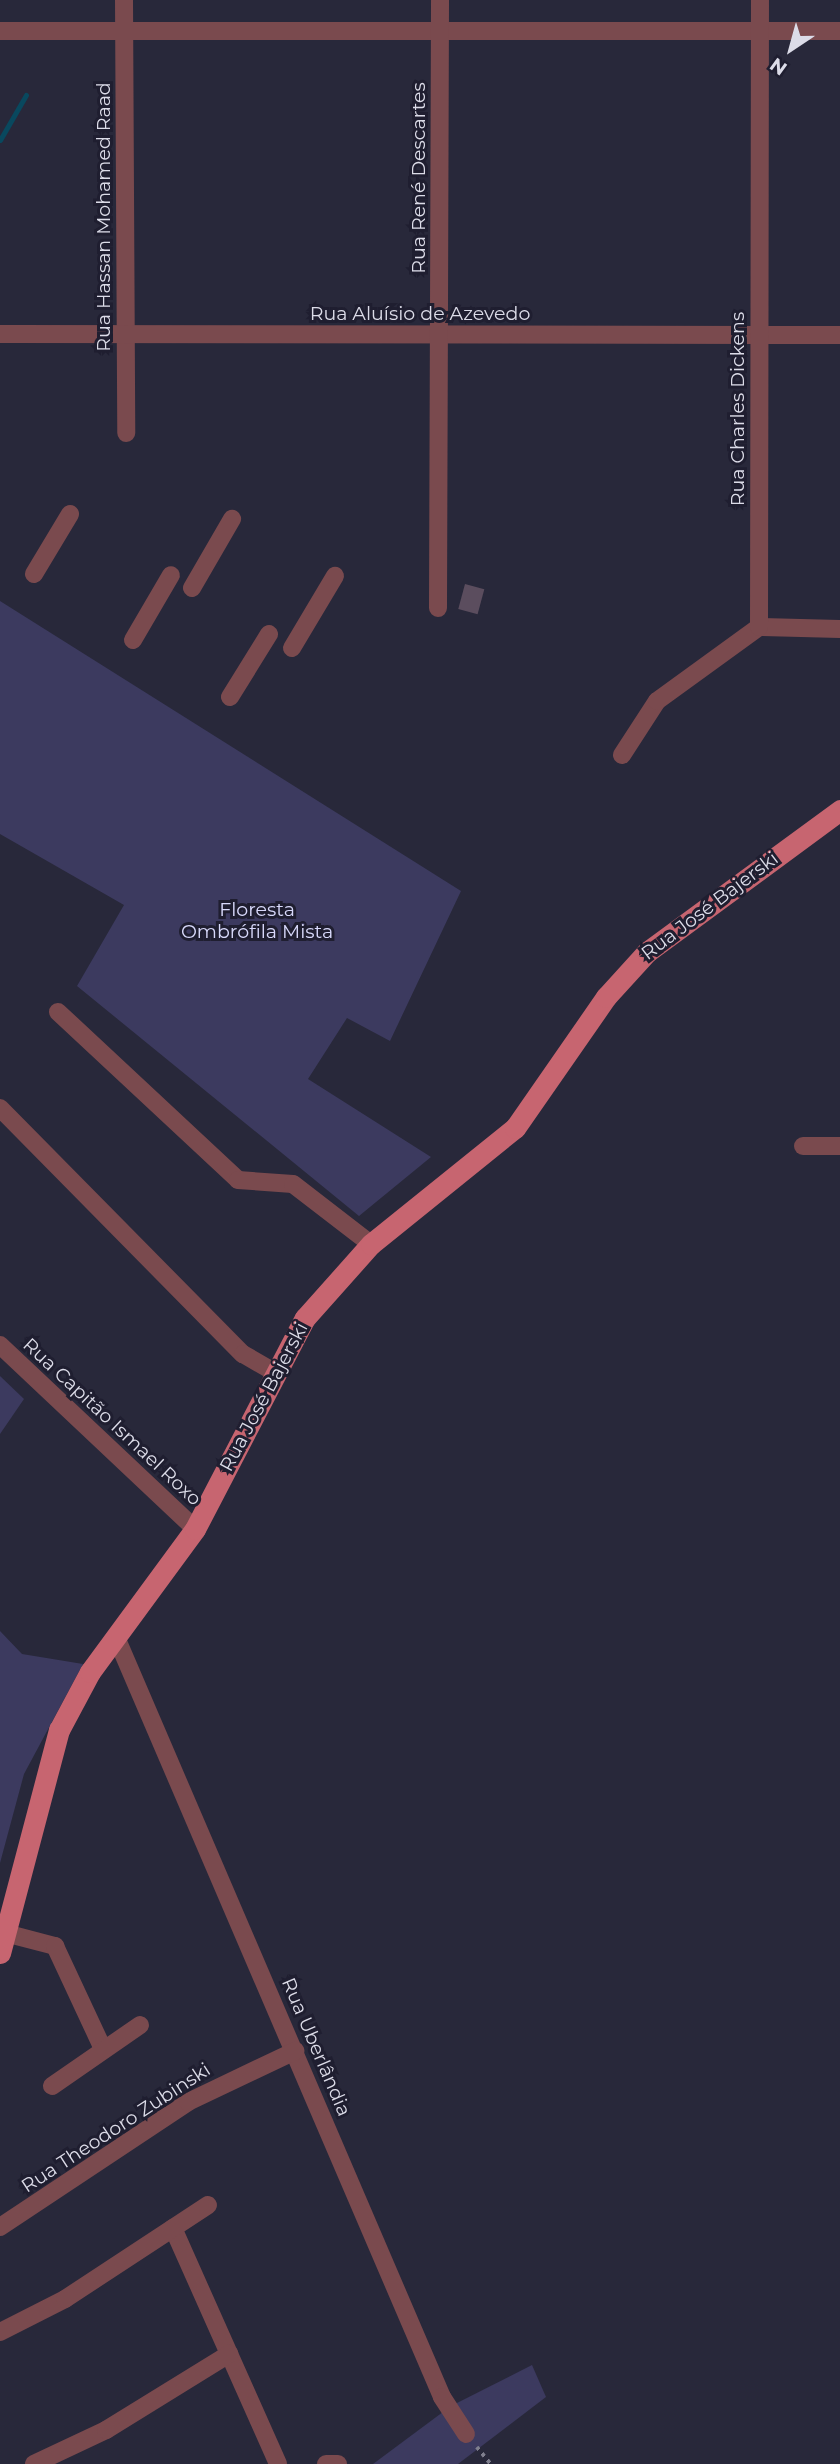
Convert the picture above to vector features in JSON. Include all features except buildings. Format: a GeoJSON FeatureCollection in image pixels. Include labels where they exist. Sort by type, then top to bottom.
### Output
{"type":"FeatureCollection","features":[{"type":"Feature","properties":{"kind":"main road","name":"Rua José Bajerski"},"geometry":{"type":"LineString","coordinates":[[2,1943],[48,1758],[75,1698],[195,1529],[274,1372],[306,1318],[371,1244],[498,1146],[647,952],[840,810]]}},
{"type":"Feature","properties":{"kind":"street","name":"Rua Hassan Mohamed Raad"},"geometry":{"type":"LineString","coordinates":[[124,0],[126,433]]}},
{"type":"Feature","properties":{"kind":"street","name":"Rua René Descartes"},"geometry":{"type":"LineString","coordinates":[[438,608],[440,0]]}},
{"type":"Feature","properties":{"kind":"street","name":"Rua Charles Dickens"},"geometry":{"type":"LineString","coordinates":[[759,626],[760,0]]}},
{"type":"Feature","properties":{"kind":"street"},"geometry":{"type":"LineString","coordinates":[[0,31],[840,31]]}},
{"type":"Feature","properties":{"kind":"street","name":"Rua Aluísio de Azevedo"},"geometry":{"type":"LineString","coordinates":[[0,334],[840,335]]}},
{"type":"Feature","properties":{"kind":"street"},"geometry":{"type":"LineString","coordinates":[[34,574],[70,514]]}},
{"type":"Feature","properties":{"kind":"street"},"geometry":{"type":"LineString","coordinates":[[192,588],[232,519]]}},
{"type":"Feature","properties":{"kind":"street"},"geometry":{"type":"LineString","coordinates":[[133,640],[170,575]]}},
{"type":"Feature","properties":{"kind":"street"},"geometry":{"type":"LineString","coordinates":[[292,648],[335,576]]}},
{"type":"Feature","properties":{"kind":"street"},"geometry":{"type":"LineString","coordinates":[[622,755],[657,701],[759,626],[840,629]]}},
{"type":"Feature","properties":{"kind":"street"},"geometry":{"type":"LineString","coordinates":[[230,697],[269,634]]}},
{"type":"Feature","properties":{"kind":"street"},"geometry":{"type":"LineString","coordinates":[[58,1012],[238,1180],[293,1184],[371,1244]]}},
{"type":"Feature","properties":{"kind":"street"},"geometry":{"type":"LineString","coordinates":[[0,1108],[243,1354],[274,1372]]}},
{"type":"Feature","properties":{"kind":"street"},"geometry":{"type":"LineString","coordinates":[[803,1146],[840,1146]]}},
{"type":"Feature","properties":{"kind":"street","name":"Rua Capitão Ismael Roxo"},"geometry":{"type":"LineString","coordinates":[[0,1345],[195,1529]]}},
{"type":"Feature","properties":{"kind":"street","name":"Rua Uberlândia"},"geometry":{"type":"LineString","coordinates":[[116,1637],[442,2397],[466,2434]]}},
{"type":"Feature","properties":{"kind":"street"},"geometry":{"type":"LineString","coordinates":[[2,1943],[27,1938],[55,1945],[102,2047]]}},
{"type":"Feature","properties":{"kind":"street"},"geometry":{"type":"LineString","coordinates":[[52,2086],[102,2047],[140,2025]]}},
{"type":"Feature","properties":{"kind":"street","name":"Rua Theodoro Zubinski"},"geometry":{"type":"LineString","coordinates":[[0,2227],[188,2102],[295,2051]]}},
{"type":"Feature","properties":{"kind":"street"},"geometry":{"type":"LineString","coordinates":[[0,2332],[65,2299],[208,2206]]}},
{"type":"Feature","properties":{"kind":"street"},"geometry":{"type":"LineString","coordinates":[[173,2228],[278,2464]]}},
{"type":"Feature","properties":{"kind":"street"},"geometry":{"type":"LineString","coordinates":[[34,2464],[106,2430],[229,2354]]}},
{"type":"Feature","properties":{"kind":"street"},"geometry":{"type":"LineString","coordinates":[[326,2464],[338,2464]]}},
{"type":"Feature","properties":{"kind":"path"},"geometry":{"type":"LineString","coordinates":[[466,2434],[491,2464]]}},
{"type":"Feature","properties":{"kind":"green space","name":"Floresta Ombrófila Mista"},"geometry":{"type":"Polygon","coordinates":[[[0,601],[461,891],[390,1041],[347,1018],[308,1079],[431,1157],[359,1216],[77,986],[124,905],[0,834],[0,601]]]}},
{"type":"Feature","properties":{"kind":"green space"},"geometry":{"type":"Polygon","coordinates":[[[0,1376],[24,1399],[0,1434],[0,1376]]]}},
{"type":"Feature","properties":{"kind":"green space"},"geometry":{"type":"Polygon","coordinates":[[[0,1631],[22,1654],[83,1664],[24,1774],[0,1863],[0,1631]]]}},
{"type":"Feature","properties":{"kind":"green space"},"geometry":{"type":"Polygon","coordinates":[[[532,2365],[546,2397],[458,2464],[373,2464],[451,2406],[532,2365]]]}},
{"type":"Feature","properties":{"kind":"waterway"},"geometry":{"type":"LineString","coordinates":[[0,140],[26,95]]}}]}
